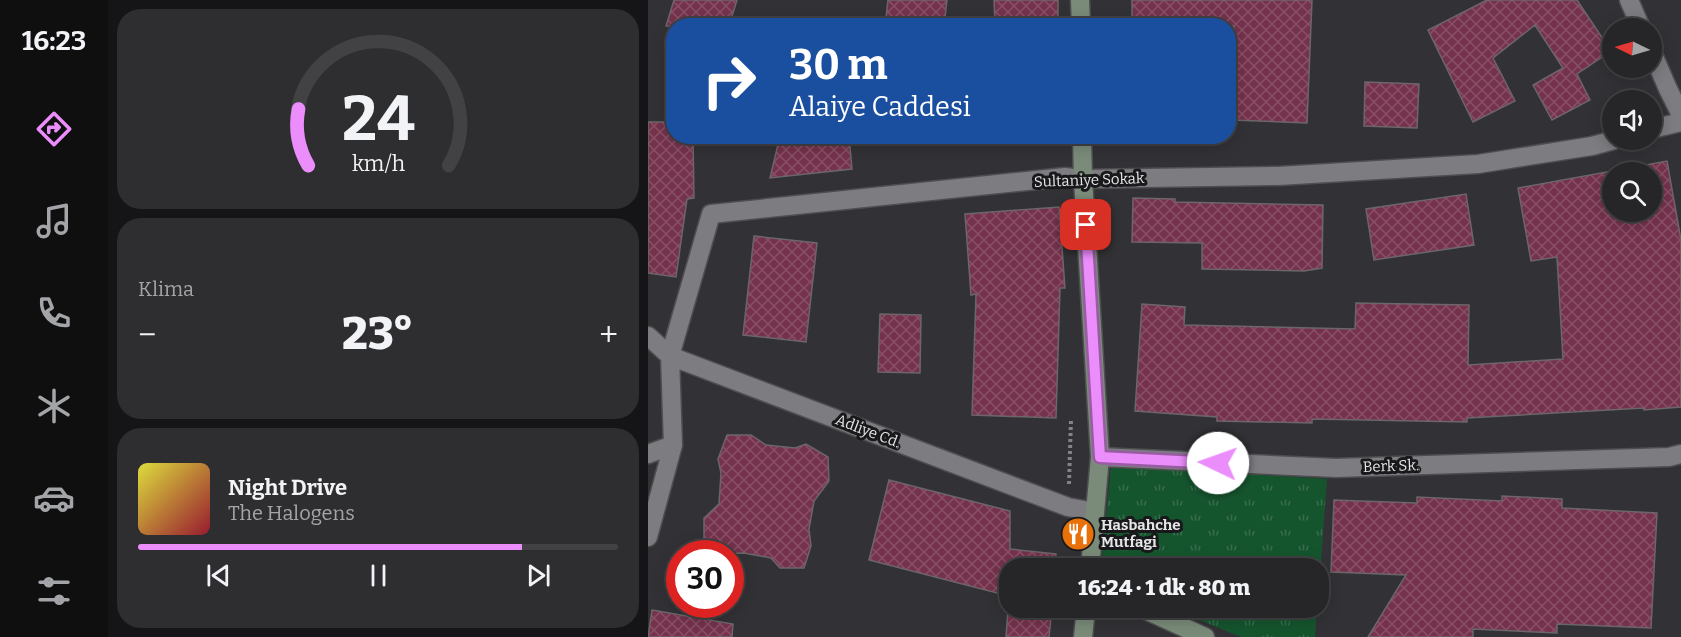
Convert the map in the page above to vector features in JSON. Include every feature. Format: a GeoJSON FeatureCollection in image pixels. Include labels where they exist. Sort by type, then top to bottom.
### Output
{"type":"FeatureCollection","features":[{"type":"Feature","properties":{"kind":"street"},"geometry":{"type":"LineString","coordinates":[[1080,0],[1080,18]]}},
{"type":"Feature","properties":{"kind":"street"},"geometry":{"type":"LineString","coordinates":[[1629,0],[1637,18]]}},
{"type":"Feature","properties":{"kind":"street"},"geometry":{"type":"LineString","coordinates":[[1662,68],[1674,88],[1681,115]]}},
{"type":"Feature","properties":{"kind":"street"},"geometry":{"type":"LineString","coordinates":[[1662,127],[1681,122]]}},
{"type":"Feature","properties":{"kind":"street","name":"Sultaniye Sokak"},"geometry":{"type":"LineString","coordinates":[[670,356],[711,214],[1065,177],[1083,179],[1278,176],[1478,164],[1602,143]]}},
{"type":"Feature","properties":{"kind":"street"},"geometry":{"type":"LineString","coordinates":[[1082,144],[1100,457],[1091,558]]}},
{"type":"Feature","properties":{"kind":"street","name":"Adliye Cd."},"geometry":{"type":"LineString","coordinates":[[648,336],[670,356],[1068,507],[1095,512]]}},
{"type":"Feature","properties":{"kind":"street"},"geometry":{"type":"LineString","coordinates":[[648,537],[673,445],[670,356]]}},
{"type":"Feature","properties":{"kind":"street"},"geometry":{"type":"LineString","coordinates":[[648,454],[673,445]]}},
{"type":"Feature","properties":{"kind":"street","name":"Berk Sk."},"geometry":{"type":"LineString","coordinates":[[1100,457],[1336,468],[1669,457],[1681,454]]}},
{"type":"Feature","properties":{"kind":"street"},"geometry":{"type":"LineString","coordinates":[[1083,637],[1085,618]]}},
{"type":"Feature","properties":{"kind":"street"},"geometry":{"type":"LineString","coordinates":[[1162,618],[1205,637]]}},
{"type":"Feature","properties":{"kind":"green space"},"geometry":{"type":"Polygon","coordinates":[[[1111,466],[1327,479],[1321,558],[1102,558],[1111,466]]]}},
{"type":"Feature","properties":{"kind":"green space"},"geometry":{"type":"Polygon","coordinates":[[[1194,618],[1316,618],[1315,637],[1241,637],[1194,618]]]}},
{"type":"Feature","properties":{"kind":"building"},"geometry":{"type":"Polygon","coordinates":[[[674,0],[737,0],[731,18],[668,18],[674,0]]]}},
{"type":"Feature","properties":{"kind":"building"},"geometry":{"type":"Polygon","coordinates":[[[888,0],[947,0],[945,18],[886,18],[888,0]]]}},
{"type":"Feature","properties":{"kind":"building"},"geometry":{"type":"Polygon","coordinates":[[[994,0],[1058,0],[1058,18],[995,18],[994,0]]]}},
{"type":"Feature","properties":{"kind":"building"},"geometry":{"type":"Polygon","coordinates":[[[1132,0],[1312,0],[1307,123],[1236,120],[1236,18],[1132,18],[1132,0]]]}},
{"type":"Feature","properties":{"kind":"building"},"geometry":{"type":"Polygon","coordinates":[[[1487,0],[1577,0],[1602,38],[1602,57],[1577,74],[1590,100],[1552,120],[1533,85],[1563,68],[1535,25],[1493,58],[1515,101],[1473,122],[1428,30],[1487,0]]]}},
{"type":"Feature","properties":{"kind":"building"},"geometry":{"type":"Polygon","coordinates":[[[1365,82],[1419,84],[1417,128],[1364,126],[1365,82]]]}},
{"type":"Feature","properties":{"kind":"building"},"geometry":{"type":"Polygon","coordinates":[[[648,122],[666,122],[666,144],[693,144],[694,198],[687,199],[676,277],[648,273],[648,122]]]}},
{"type":"Feature","properties":{"kind":"building"},"geometry":{"type":"Polygon","coordinates":[[[778,144],[850,144],[852,169],[770,178],[778,144]]]}},
{"type":"Feature","properties":{"kind":"building"},"geometry":{"type":"Polygon","coordinates":[[[1667,161],[1681,240],[1681,407],[1467,418],[1467,422],[1312,419],[1312,423],[1217,421],[1217,417],[1135,411],[1142,304],[1185,307],[1184,325],[1355,329],[1356,303],[1469,305],[1468,365],[1563,359],[1557,257],[1531,261],[1518,188],[1602,173],[1602,222],[1662,222],[1661,162],[1667,161]]]}},
{"type":"Feature","properties":{"kind":"building"},"geometry":{"type":"Polygon","coordinates":[[[1466,194],[1474,245],[1374,260],[1366,209],[1466,194]]]}},
{"type":"Feature","properties":{"kind":"building"},"geometry":{"type":"Polygon","coordinates":[[[1133,198],[1175,199],[1175,202],[1323,205],[1322,268],[1304,271],[1202,269],[1202,243],[1132,242],[1133,198]]]}},
{"type":"Feature","properties":{"kind":"building"},"geometry":{"type":"Polygon","coordinates":[[[1059,207],[1065,288],[1060,288],[1056,418],[972,415],[976,294],[971,295],[965,214],[1059,207]]]}},
{"type":"Feature","properties":{"kind":"building"},"geometry":{"type":"Polygon","coordinates":[[[754,236],[817,243],[806,342],[743,335],[754,236]]]}},
{"type":"Feature","properties":{"kind":"building"},"geometry":{"type":"Polygon","coordinates":[[[880,314],[921,315],[920,373],[878,372],[880,314]]]}},
{"type":"Feature","properties":{"kind":"building"},"geometry":{"type":"Polygon","coordinates":[[[727,435],[751,435],[766,445],[795,448],[806,444],[828,457],[829,481],[814,501],[809,529],[811,546],[804,568],[780,568],[771,558],[744,553],[744,540],[704,540],[704,518],[719,504],[721,473],[718,459],[727,435]]]}},
{"type":"Feature","properties":{"kind":"building"},"geometry":{"type":"Polygon","coordinates":[[[889,480],[1010,511],[1010,549],[1056,554],[1056,558],[999,558],[999,593],[869,560],[889,480]]]}},
{"type":"Feature","properties":{"kind":"building"},"geometry":{"type":"Polygon","coordinates":[[[1502,496],[1562,499],[1562,508],[1657,513],[1651,628],[1557,624],[1557,633],[1473,629],[1473,637],[1368,637],[1406,575],[1331,572],[1334,500],[1417,503],[1417,497],[1502,501],[1502,496]]]}},
{"type":"Feature","properties":{"kind":"building"},"geometry":{"type":"Polygon","coordinates":[[[652,610],[666,612],[666,618],[698,618],[733,624],[732,637],[648,637],[652,610]]]}},
{"type":"Feature","properties":{"kind":"building"},"geometry":{"type":"Polygon","coordinates":[[[1007,618],[1051,618],[1049,637],[1006,637],[1007,618]]]}},
{"type":"Feature","properties":{"kind":"place","name":"Hasbahche Mutfagi"},"geometry":{"type":"Point","coordinates":[1078,534]}},
{"type":"Feature","properties":{"kind":"route"},"geometry":{"type":"LineString","coordinates":[[1086,225],[1100,457],[1218,463]]}}]}
